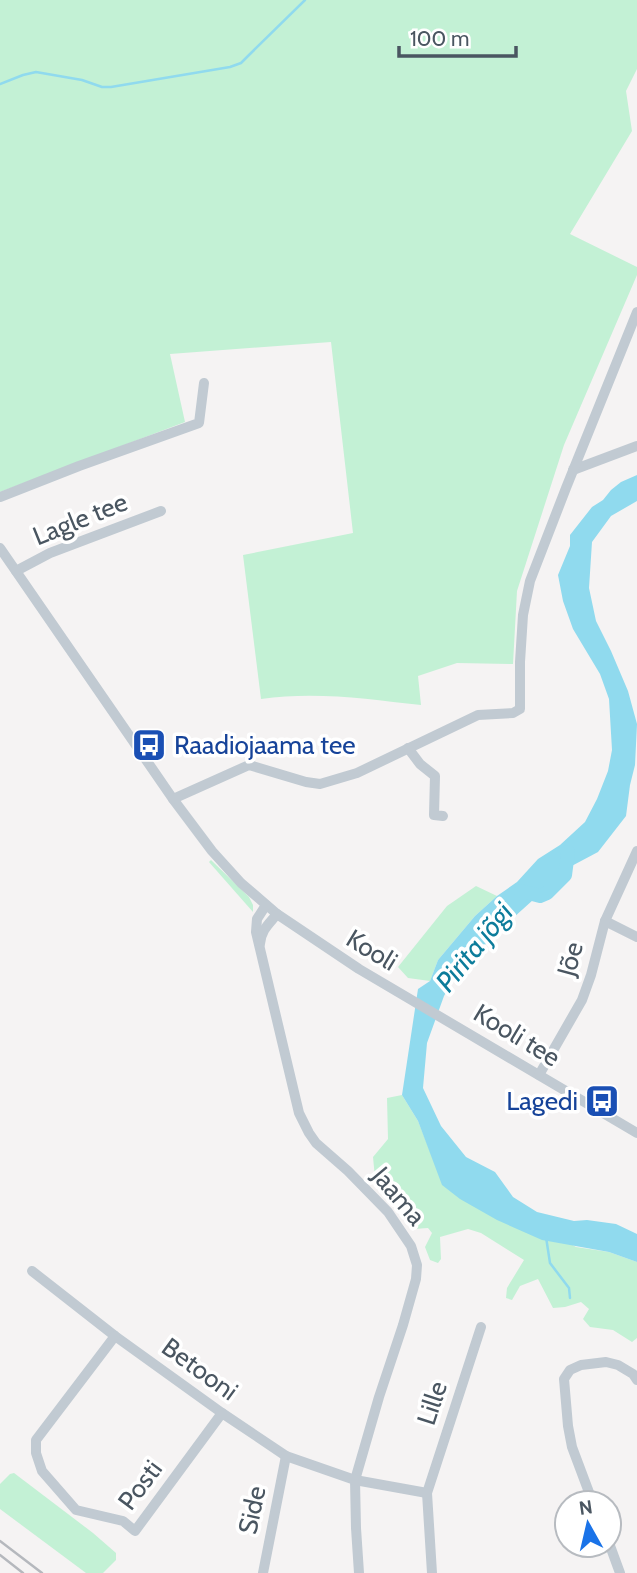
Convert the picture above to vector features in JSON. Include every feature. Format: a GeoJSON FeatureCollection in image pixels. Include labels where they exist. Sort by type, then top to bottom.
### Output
{"type":"FeatureCollection","features":[{"type":"Feature","properties":{"kind":"street"},"geometry":{"type":"LineString","coordinates":[[173,799],[249,765],[320,784],[357,773],[478,715],[513,713],[520,709],[523,615],[530,580],[637,312]]}},
{"type":"Feature","properties":{"kind":"street"},"geometry":{"type":"LineString","coordinates":[[0,497],[199,424],[204,383]]}},
{"type":"Feature","properties":{"kind":"street"},"geometry":{"type":"LineString","coordinates":[[573,470],[637,446]]}},
{"type":"Feature","properties":{"kind":"street","name":"Lagle tee"},"geometry":{"type":"LineString","coordinates":[[16,571],[50,553],[161,511]]}},
{"type":"Feature","properties":{"kind":"street","name":"Kooli"},"geometry":{"type":"LineString","coordinates":[[0,548],[173,799],[212,851],[241,883],[277,914],[359,969],[446,1020]]}},
{"type":"Feature","properties":{"kind":"street"},"geometry":{"type":"LineString","coordinates":[[408,748],[420,764],[435,776],[434,815],[443,816]]}},
{"type":"Feature","properties":{"kind":"street","name":"Jõe"},"geometry":{"type":"LineString","coordinates":[[539,1075],[582,1000],[592,975],[604,920],[637,851]]}},
{"type":"Feature","properties":{"kind":"street","name":"Jaama"},"geometry":{"type":"LineString","coordinates":[[266,905],[257,919],[256,932],[299,1112],[316,1143],[388,1212],[411,1246],[417,1265],[416,1279],[403,1325],[355,1480],[359,1573]]}},
{"type":"Feature","properties":{"kind":"street"},"geometry":{"type":"LineString","coordinates":[[260,947],[265,927],[277,914]]}},
{"type":"Feature","properties":{"kind":"street"},"geometry":{"type":"LineString","coordinates":[[604,920],[637,937]]}},
{"type":"Feature","properties":{"kind":"street","name":"Kooli tee"},"geometry":{"type":"LineString","coordinates":[[446,1020],[637,1133]]}},
{"type":"Feature","properties":{"kind":"street","name":"Betooni"},"geometry":{"type":"LineString","coordinates":[[32,1271],[115,1336],[286,1456],[355,1480]]}},
{"type":"Feature","properties":{"kind":"street","name":"Lille"},"geometry":{"type":"LineString","coordinates":[[432,1573],[427,1493],[481,1327]]}},
{"type":"Feature","properties":{"kind":"street","name":"Posti"},"geometry":{"type":"LineString","coordinates":[[115,1336],[36,1440],[36,1453],[42,1471],[76,1510],[123,1521],[135,1531],[222,1413]]}},
{"type":"Feature","properties":{"kind":"street"},"geometry":{"type":"LineString","coordinates":[[588,1489],[572,1447],[564,1379],[570,1370],[581,1365],[606,1362],[618,1365],[633,1374],[637,1380]]}},
{"type":"Feature","properties":{"kind":"street","name":"Side"},"geometry":{"type":"LineString","coordinates":[[262,1573],[286,1456]]}},
{"type":"Feature","properties":{"kind":"street"},"geometry":{"type":"LineString","coordinates":[[355,1480],[427,1493]]}},
{"type":"Feature","properties":{"kind":"green space"},"geometry":{"type":"Polygon","coordinates":[[[0,0],[637,0],[637,69],[626,91],[632,131],[570,234],[637,267],[637,275],[564,445],[517,591],[513,664],[457,663],[418,676],[421,705],[321,696],[261,699],[243,555],[353,533],[331,342],[170,354],[185,422],[0,492],[0,0]]]}},
{"type":"Feature","properties":{"kind":"green space"},"geometry":{"type":"Polygon","coordinates":[[[211,860],[249,897],[253,912],[209,862],[211,860]]]}},
{"type":"Feature","properties":{"kind":"green space"},"geometry":{"type":"Polygon","coordinates":[[[476,886],[497,896],[475,916],[438,960],[430,981],[408,978],[398,967],[447,906],[476,886]]]}},
{"type":"Feature","properties":{"kind":"green space"},"geometry":{"type":"Polygon","coordinates":[[[402,1095],[418,1121],[435,1164],[576,1247],[609,1252],[637,1262],[637,1338],[632,1342],[613,1330],[590,1327],[583,1319],[589,1309],[581,1302],[553,1308],[538,1279],[520,1286],[512,1300],[506,1298],[507,1288],[524,1260],[481,1233],[468,1229],[440,1237],[441,1259],[438,1263],[430,1260],[425,1247],[432,1233],[428,1228],[414,1229],[375,1178],[373,1157],[388,1139],[387,1098],[402,1095]]]}},
{"type":"Feature","properties":{"kind":"green space"},"geometry":{"type":"Polygon","coordinates":[[[14,1473],[93,1533],[116,1553],[116,1560],[103,1573],[86,1573],[0,1509],[0,1484],[14,1473]]]}},
{"type":"Feature","properties":{"kind":"water"},"geometry":{"type":"Polygon","coordinates":[[[637,475],[637,501],[611,516],[592,542],[589,588],[596,621],[628,691],[637,724],[635,765],[626,816],[598,852],[554,877],[513,918],[497,922],[486,944],[473,951],[444,996],[427,1043],[423,1088],[441,1126],[466,1157],[495,1172],[513,1197],[537,1212],[574,1221],[616,1224],[637,1234],[637,1262],[609,1252],[542,1240],[497,1220],[460,1199],[442,1185],[418,1121],[402,1095],[418,989],[430,981],[438,960],[475,916],[517,882],[538,859],[560,845],[585,822],[608,771],[612,750],[609,699],[600,674],[573,629],[563,601],[558,575],[570,546],[570,535],[592,507],[621,482],[637,475]]]}},
{"type":"Feature","properties":{"kind":"waterway"},"geometry":{"type":"LineString","coordinates":[[0,84],[36,72],[111,87],[230,67],[241,63],[305,0]]}},
{"type":"Feature","properties":{"kind":"waterway","name":"Pirita jõgi"},"geometry":{"type":"LineString","coordinates":[[521,891],[540,896],[547,893],[565,875],[568,852]]}},
{"type":"Feature","properties":{"kind":"waterway"},"geometry":{"type":"LineString","coordinates":[[546,1237],[550,1263],[569,1288],[570,1298]]}},
{"type":"Feature","properties":{"kind":"railway"},"geometry":{"type":"LineString","coordinates":[[0,1541],[42,1573]]}},
{"type":"Feature","properties":{"kind":"railway"},"geometry":{"type":"LineString","coordinates":[[0,1555],[23,1573]]}},
{"type":"Feature","properties":{"kind":"place","name":"Raadiojaama tee"},"geometry":{"type":"Point","coordinates":[149,745]}},
{"type":"Feature","properties":{"kind":"place","name":"Lagedi"},"geometry":{"type":"Point","coordinates":[602,1101]}}]}
